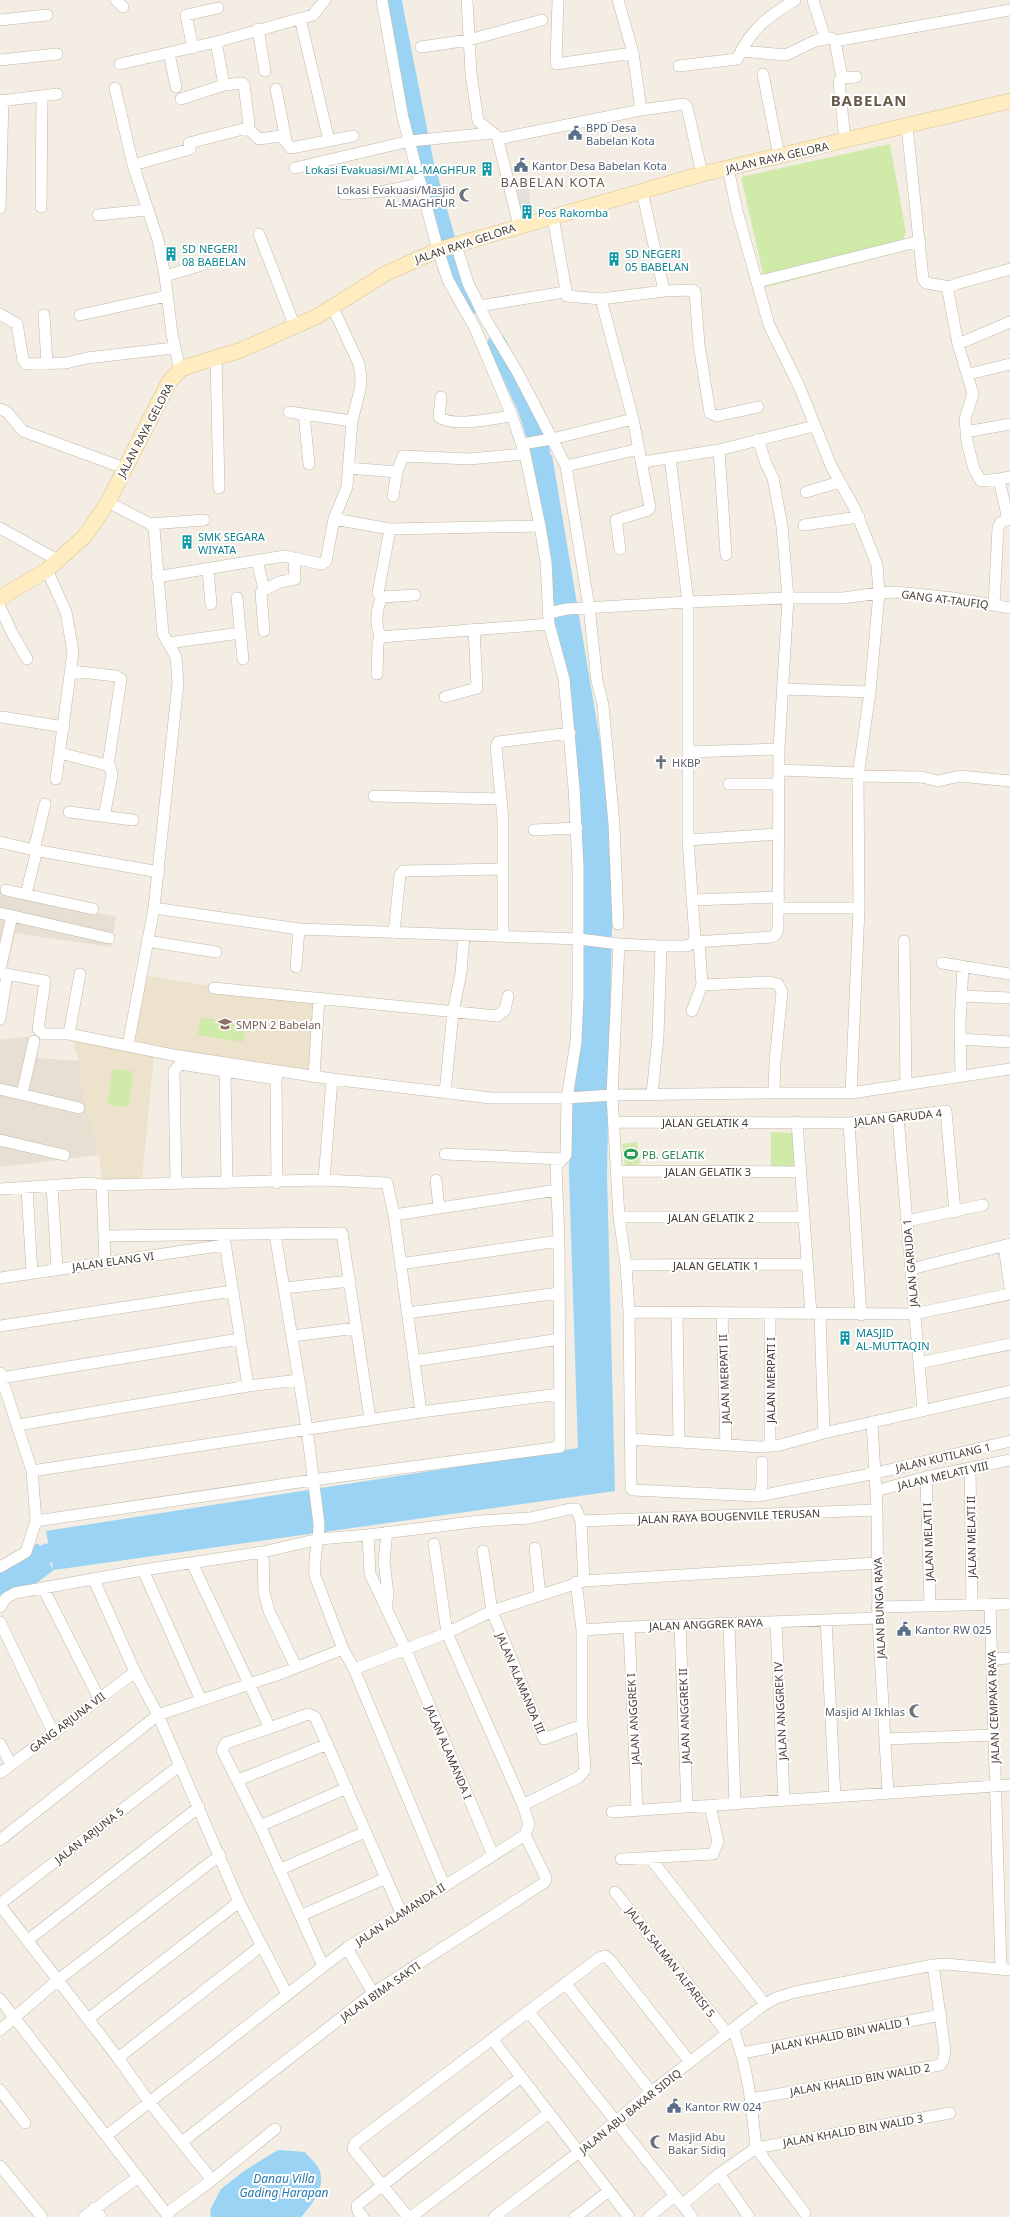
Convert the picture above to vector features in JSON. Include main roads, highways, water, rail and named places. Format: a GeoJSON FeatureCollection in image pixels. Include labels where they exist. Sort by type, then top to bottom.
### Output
{"type":"FeatureCollection","features":[{"type":"Feature","properties":{"kind":"water"},"geometry":{"type":"Polygon","coordinates":[[[552,455],[614,824],[607,1174],[615,1491],[54,1570],[0,1610],[0,1570],[38,1543],[53,1569],[46,1531],[578,1448],[569,1172],[576,816],[534,460],[552,455]]]}},
{"type":"Feature","properties":{"kind":"water","name":"Danau Villa Gading Harapan"},"geometry":{"type":"Polygon","coordinates":[[[278,2150],[305,2152],[319,2169],[321,2182],[317,2195],[301,2217],[211,2217],[210,2210],[221,2189],[244,2171],[278,2150]]]}},
{"type":"Feature","properties":{"kind":"waterway"},"geometry":{"type":"LineString","coordinates":[[392,0],[424,162],[449,251],[474,304]]}},
{"type":"Feature","properties":{"kind":"waterway"},"geometry":{"type":"LineString","coordinates":[[497,343],[527,408],[539,445],[546,483]]}},
{"type":"Feature","properties":{"kind":"waterway"},"geometry":{"type":"LineString","coordinates":[[0,1579],[27,1562],[44,1554],[53,1551],[75,1549]]}},
{"type":"Feature","properties":{"kind":"place","name":"BPD Desa Babelan Kota"},"geometry":{"type":"Point","coordinates":[575,133]}},
{"type":"Feature","properties":{"kind":"place","name":"Kantor Desa Babelan Kota"},"geometry":{"type":"Point","coordinates":[521,165]}},
{"type":"Feature","properties":{"kind":"place","name":"Lokasi Evakuasi/MI AL-MAGHFUR"},"geometry":{"type":"Point","coordinates":[487,169]}},
{"type":"Feature","properties":{"kind":"place","name":"Lokasi Evakuasi/Masjid AL-MAGHFUR"},"geometry":{"type":"Point","coordinates":[466,195]}},
{"type":"Feature","properties":{"kind":"place","name":"Pos Rakomba"},"geometry":{"type":"Point","coordinates":[527,212]}},
{"type":"Feature","properties":{"kind":"place","name":"SD NEGERI 08 BABELAN"},"geometry":{"type":"Point","coordinates":[171,254]}},
{"type":"Feature","properties":{"kind":"place","name":"SD NEGERI 05 BABELAN"},"geometry":{"type":"Point","coordinates":[614,259]}},
{"type":"Feature","properties":{"kind":"place","name":"SMK SEGARA WIYATA"},"geometry":{"type":"Point","coordinates":[187,542]}},
{"type":"Feature","properties":{"kind":"place","name":"HKBP"},"geometry":{"type":"Point","coordinates":[661,762]}},
{"type":"Feature","properties":{"kind":"place","name":"SMPN 2 Babelan"},"geometry":{"type":"Point","coordinates":[225,1024]}},
{"type":"Feature","properties":{"kind":"place","name":"PB. GELATIK"},"geometry":{"type":"Point","coordinates":[631,1154]}},
{"type":"Feature","properties":{"kind":"place","name":"MASJID AL-MUTTAQIN"},"geometry":{"type":"Point","coordinates":[845,1338]}},
{"type":"Feature","properties":{"kind":"place","name":"Kantor RW 025"},"geometry":{"type":"Point","coordinates":[904,1629]}},
{"type":"Feature","properties":{"kind":"place","name":"Masjid Al Ikhlas"},"geometry":{"type":"Point","coordinates":[916,1711]}},
{"type":"Feature","properties":{"kind":"place","name":"Kantor RW 024"},"geometry":{"type":"Point","coordinates":[674,2106]}},
{"type":"Feature","properties":{"kind":"place","name":"Masjid Abu Bakar Sidiq"},"geometry":{"type":"Point","coordinates":[657,2142]}},
{"type":"Feature","properties":{"kind":"district","name":"BABELAN"},"geometry":{"type":"Point","coordinates":[869,100]}},
{"type":"Feature","properties":{"kind":"district","name":"BABELAN KOTA"},"geometry":{"type":"Point","coordinates":[553,182]}}]}
